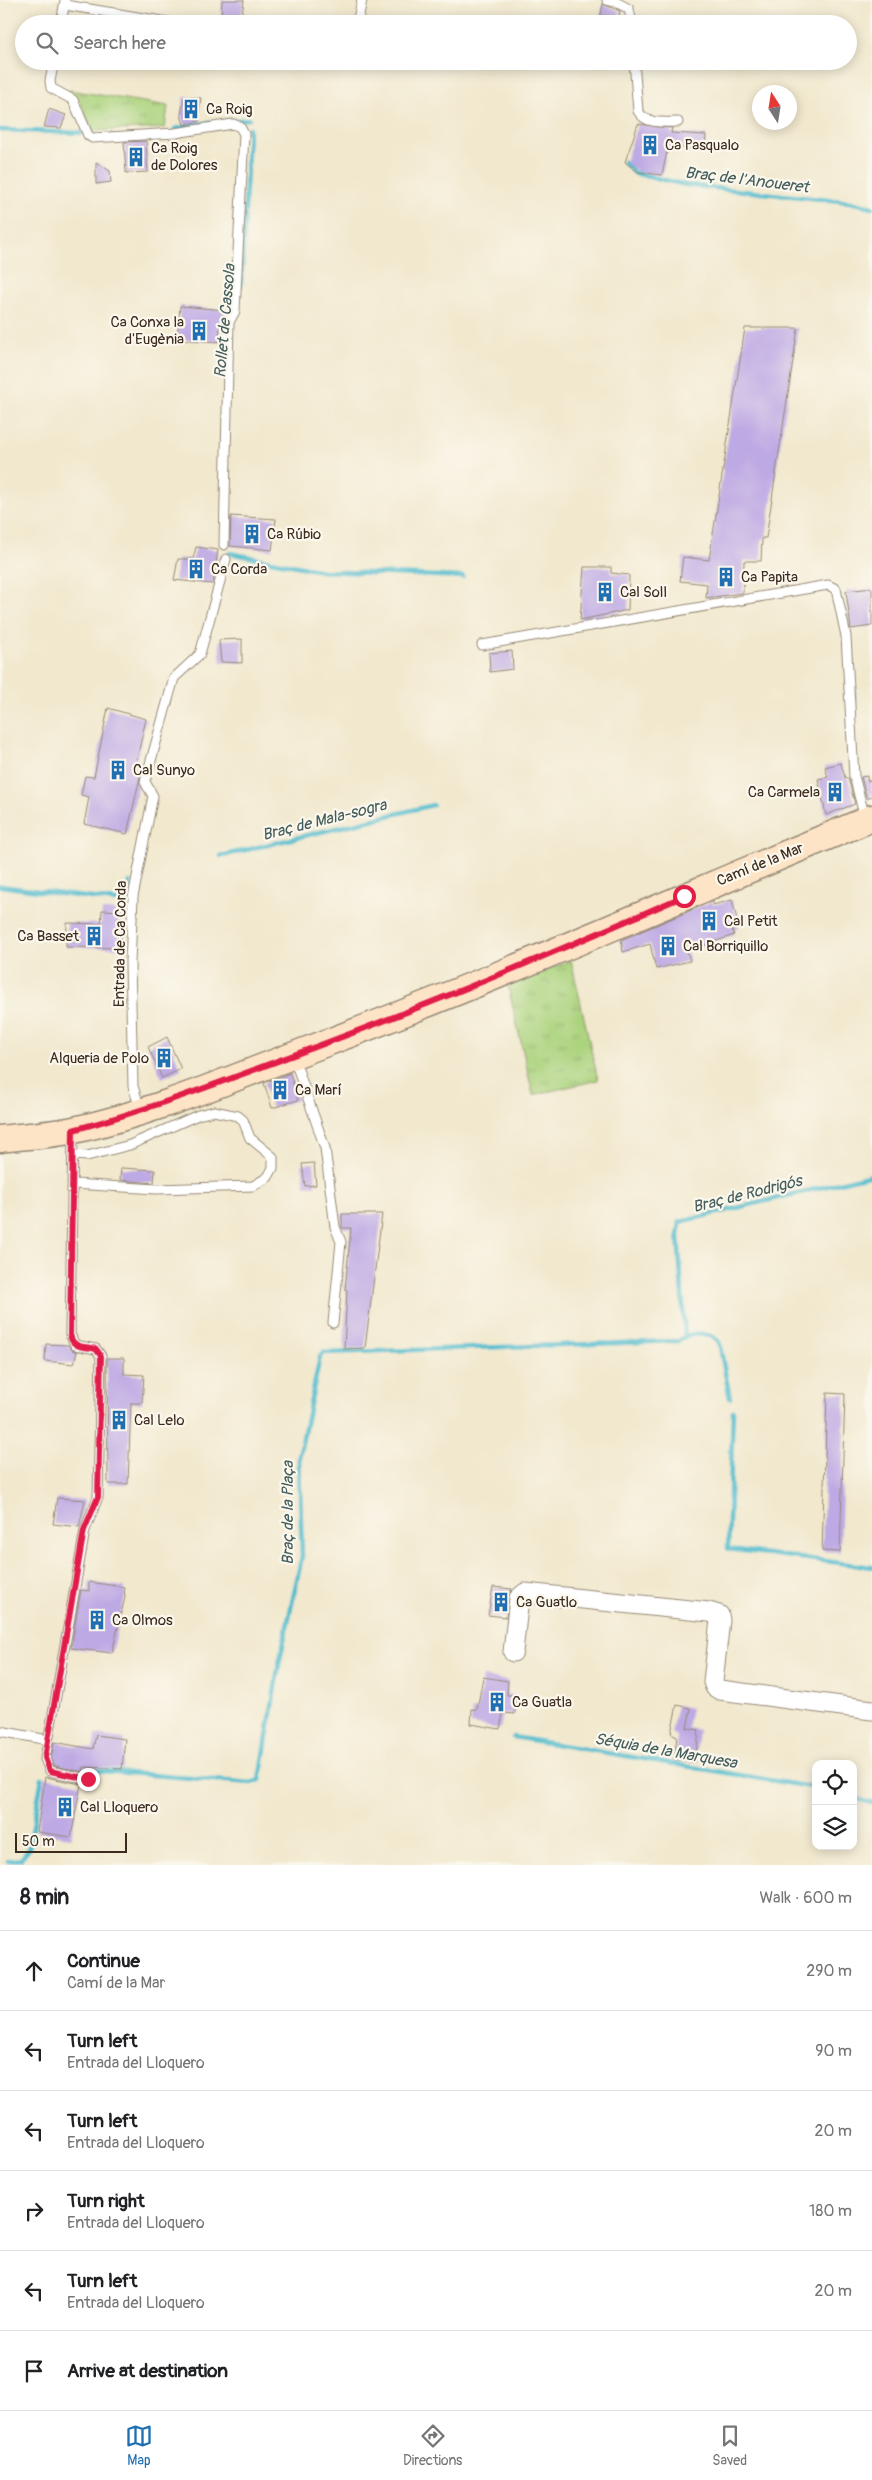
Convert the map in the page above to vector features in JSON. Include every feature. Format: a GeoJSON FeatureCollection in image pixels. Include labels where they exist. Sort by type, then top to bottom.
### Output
{"type":"FeatureCollection","features":[{"type":"Feature","properties":{"kind":"main road","name":"Camí de la Mar"},"geometry":{"type":"LineString","coordinates":[[0,1139],[46,1134],[73,1143],[141,1112],[538,960],[684,896],[869,820]]}},
{"type":"Feature","properties":{"kind":"street"},"geometry":{"type":"LineString","coordinates":[[513,1652],[519,1598],[525,1593],[709,1612],[719,1615],[720,1620],[713,1682],[715,1687],[720,1690],[872,1710]]}},
{"type":"Feature","properties":{"kind":"lane"},"geometry":{"type":"LineString","coordinates":[[359,15],[362,0]]}},
{"type":"Feature","properties":{"kind":"lane"},"geometry":{"type":"LineString","coordinates":[[614,0],[629,9],[630,15]]}},
{"type":"Feature","properties":{"kind":"lane"},"geometry":{"type":"LineString","coordinates":[[63,15],[65,2],[133,15]]}},
{"type":"Feature","properties":{"kind":"lane"},"geometry":{"type":"LineString","coordinates":[[52,70],[51,88],[74,100],[88,135],[92,138],[174,133],[233,124],[240,127],[244,134],[235,311],[229,322],[224,545]]}},
{"type":"Feature","properties":{"kind":"lane"},"geometry":{"type":"LineString","coordinates":[[635,70],[638,111],[641,116],[649,121],[678,122]]}},
{"type":"Feature","properties":{"kind":"lane","name":"Entrada de Ca Corda"},"geometry":{"type":"LineString","coordinates":[[141,1112],[134,1086],[130,962],[135,874],[153,796],[145,782],[174,678],[200,654],[226,559]]}},
{"type":"Feature","properties":{"kind":"lane"},"geometry":{"type":"LineString","coordinates":[[482,645],[828,585],[833,587],[836,589],[846,636],[854,776],[869,820]]}},
{"type":"Feature","properties":{"kind":"lane"},"geometry":{"type":"LineString","coordinates":[[294,1055],[325,1148],[335,1227],[341,1242],[333,1323]]}},
{"type":"Feature","properties":{"kind":"lane"},"geometry":{"type":"LineString","coordinates":[[73,1143],[87,1156],[130,1145],[198,1115],[214,1111],[238,1116],[243,1120],[250,1138],[273,1156],[273,1168],[268,1177],[253,1186],[157,1189],[73,1184]]}},
{"type":"Feature","properties":{"kind":"lane"},"geometry":{"type":"LineString","coordinates":[[0,1129],[46,1134]]}},
{"type":"Feature","properties":{"kind":"lane"},"geometry":{"type":"LineString","coordinates":[[73,1143],[70,1334],[75,1345],[96,1349],[101,1356],[98,1497],[84,1530],[45,1758],[50,1771],[88,1779]]}},
{"type":"Feature","properties":{"kind":"lane"},"geometry":{"type":"LineString","coordinates":[[0,1731],[48,1740]]}},
{"type":"Feature","properties":{"kind":"green space"},"geometry":{"type":"Polygon","coordinates":[[[69,90],[168,106],[165,128],[93,131],[79,100],[69,90]]]}},
{"type":"Feature","properties":{"kind":"green space"},"geometry":{"type":"Polygon","coordinates":[[[571,960],[598,1080],[533,1095],[508,986],[571,960]]]}},
{"type":"Feature","properties":{"kind":"building"},"geometry":{"type":"Polygon","coordinates":[[[222,0],[244,0],[242,15],[221,15],[222,0]]]}},
{"type":"Feature","properties":{"kind":"building"},"geometry":{"type":"Polygon","coordinates":[[[603,4],[620,11],[619,15],[601,15],[603,4]]]}},
{"type":"Feature","properties":{"kind":"building","name":"Ca Roig"},"geometry":{"type":"Polygon","coordinates":[[[184,97],[201,98],[198,116],[200,121],[184,125],[181,115],[184,97]]]}},
{"type":"Feature","properties":{"kind":"building"},"geometry":{"type":"Polygon","coordinates":[[[49,109],[66,115],[61,128],[44,127],[49,109]]]}},
{"type":"Feature","properties":{"kind":"building","name":"Ca Pasqualo"},"geometry":{"type":"Polygon","coordinates":[[[638,124],[672,128],[671,133],[706,135],[705,150],[668,147],[662,175],[638,172],[625,162],[638,124]]]}},
{"type":"Feature","properties":{"kind":"building","name":"Ca Roig de Dolores"},"geometry":{"type":"Polygon","coordinates":[[[146,141],[148,172],[126,173],[124,142],[146,141]]]}},
{"type":"Feature","properties":{"kind":"building"},"geometry":{"type":"Polygon","coordinates":[[[96,162],[110,171],[111,182],[96,184],[96,162]]]}},
{"type":"Feature","properties":{"kind":"building","name":"Ca Conxa la d'Eugènia"},"geometry":{"type":"Polygon","coordinates":[[[180,306],[225,310],[220,322],[219,342],[177,339],[180,306]]]}},
{"type":"Feature","properties":{"kind":"building"},"geometry":{"type":"Polygon","coordinates":[[[745,328],[798,328],[766,538],[762,538],[761,561],[744,561],[743,593],[706,598],[707,584],[680,581],[683,557],[709,560],[745,328]]]}},
{"type":"Feature","properties":{"kind":"building","name":"Ca Rúbio"},"geometry":{"type":"Polygon","coordinates":[[[231,516],[276,519],[272,550],[230,546],[231,516]]]}},
{"type":"Feature","properties":{"kind":"building","name":"Ca Corda"},"geometry":{"type":"Polygon","coordinates":[[[196,547],[218,550],[213,584],[174,580],[178,559],[193,559],[196,547]]]}},
{"type":"Feature","properties":{"kind":"building","name":"Cal Soll"},"geometry":{"type":"Polygon","coordinates":[[[584,567],[611,567],[611,573],[629,575],[628,610],[580,620],[584,567]]]}},
{"type":"Feature","properties":{"kind":"building"},"geometry":{"type":"Polygon","coordinates":[[[872,588],[872,626],[851,629],[846,591],[872,588]]]}},
{"type":"Feature","properties":{"kind":"building"},"geometry":{"type":"Polygon","coordinates":[[[242,639],[242,663],[221,662],[219,640],[242,639]]]}},
{"type":"Feature","properties":{"kind":"building"},"geometry":{"type":"Polygon","coordinates":[[[512,651],[513,669],[490,672],[489,653],[512,651]]]}},
{"type":"Feature","properties":{"kind":"building","name":"Cal Sunyo"},"geometry":{"type":"Polygon","coordinates":[[[108,708],[146,719],[136,763],[143,764],[127,834],[84,824],[89,797],[81,795],[85,776],[94,777],[108,708]]]}},
{"type":"Feature","properties":{"kind":"building","name":"Ca Carmela"},"geometry":{"type":"Polygon","coordinates":[[[841,763],[845,778],[848,778],[855,804],[826,815],[818,779],[828,777],[825,767],[841,763]]]}},
{"type":"Feature","properties":{"kind":"building"},"geometry":{"type":"Polygon","coordinates":[[[867,776],[867,781],[872,780],[872,796],[867,799],[861,777],[867,776]]]}},
{"type":"Feature","properties":{"kind":"building"},"geometry":{"type":"Polygon","coordinates":[[[732,900],[739,927],[732,929],[734,935],[687,951],[690,961],[656,969],[650,944],[623,952],[621,940],[713,901],[713,905],[732,900]]]}},
{"type":"Feature","properties":{"kind":"building","name":"Ca Basset"},"geometry":{"type":"Polygon","coordinates":[[[102,910],[122,911],[121,948],[66,947],[67,923],[101,924],[102,910]]]}},
{"type":"Feature","properties":{"kind":"building","name":"Alqueria de Polo"},"geometry":{"type":"Polygon","coordinates":[[[167,1037],[181,1069],[162,1078],[148,1047],[167,1037]]]}},
{"type":"Feature","properties":{"kind":"building","name":"Ca Marí"},"geometry":{"type":"Polygon","coordinates":[[[290,1073],[298,1100],[272,1108],[264,1083],[290,1073]]]}},
{"type":"Feature","properties":{"kind":"building"},"geometry":{"type":"Polygon","coordinates":[[[314,1163],[316,1185],[305,1186],[302,1164],[314,1163]]]}},
{"type":"Feature","properties":{"kind":"building"},"geometry":{"type":"Polygon","coordinates":[[[121,1168],[155,1170],[154,1183],[120,1180],[121,1168]]]}},
{"type":"Feature","properties":{"kind":"building"},"geometry":{"type":"Polygon","coordinates":[[[342,1214],[382,1214],[365,1348],[344,1349],[347,1290],[345,1289],[351,1228],[342,1228],[342,1214]]]}},
{"type":"Feature","properties":{"kind":"building"},"geometry":{"type":"Polygon","coordinates":[[[46,1344],[68,1345],[77,1352],[74,1364],[45,1361],[46,1344]]]}},
{"type":"Feature","properties":{"kind":"building","name":"Cal Lelo"},"geometry":{"type":"Polygon","coordinates":[[[107,1358],[124,1358],[124,1374],[144,1375],[142,1403],[131,1403],[128,1484],[108,1484],[107,1358]]]}},
{"type":"Feature","properties":{"kind":"building"},"geometry":{"type":"Polygon","coordinates":[[[827,1393],[845,1394],[840,1552],[822,1551],[827,1393]]]}},
{"type":"Feature","properties":{"kind":"building"},"geometry":{"type":"Polygon","coordinates":[[[57,1498],[85,1500],[79,1527],[53,1524],[57,1498]]]}},
{"type":"Feature","properties":{"kind":"building","name":"Ca Olmos"},"geometry":{"type":"Polygon","coordinates":[[[89,1582],[124,1587],[125,1597],[112,1653],[71,1648],[81,1590],[89,1591],[89,1582]]]}},
{"type":"Feature","properties":{"kind":"building","name":"Ca Guatlo"},"geometry":{"type":"Polygon","coordinates":[[[493,1587],[512,1589],[508,1597],[506,1617],[488,1615],[493,1587]]]}},
{"type":"Feature","properties":{"kind":"building","name":"Ca Guatla"},"geometry":{"type":"Polygon","coordinates":[[[483,1677],[508,1681],[507,1695],[516,1695],[515,1714],[503,1713],[500,1729],[471,1724],[472,1709],[477,1710],[483,1677]]]}},
{"type":"Feature","properties":{"kind":"building"},"geometry":{"type":"Polygon","coordinates":[[[677,1705],[691,1708],[687,1728],[699,1730],[695,1762],[674,1759],[677,1736],[671,1733],[677,1705]]]}},
{"type":"Feature","properties":{"kind":"building"},"geometry":{"type":"Polygon","coordinates":[[[96,1735],[125,1739],[122,1769],[84,1767],[83,1772],[55,1766],[51,1758],[54,1742],[93,1749],[96,1735]]]}},
{"type":"Feature","properties":{"kind":"building","name":"Cal Lloquero"},"geometry":{"type":"Polygon","coordinates":[[[45,1777],[81,1784],[71,1837],[37,1832],[45,1777]]]}},
{"type":"Feature","properties":{"kind":"waterway","name":"Rollet de Cassola"},"geometry":{"type":"LineString","coordinates":[[175,129],[200,124],[249,119]]}},
{"type":"Feature","properties":{"kind":"waterway","name":"Rollet de Cassola"},"geometry":{"type":"LineString","coordinates":[[241,286],[249,128]]}},
{"type":"Feature","properties":{"kind":"waterway","name":"Rollet de Cassola"},"geometry":{"type":"LineString","coordinates":[[0,130],[82,133]]}},
{"type":"Feature","properties":{"kind":"waterway","name":"Braç de l'Anoueret"},"geometry":{"type":"LineString","coordinates":[[624,162],[634,173],[686,185],[850,202],[872,207]]}},
{"type":"Feature","properties":{"kind":"waterway","name":"Rollet de Cassola"},"geometry":{"type":"LineString","coordinates":[[230,553],[322,571],[463,577]]}},
{"type":"Feature","properties":{"kind":"waterway","name":"Braç de Mala-sogra"},"geometry":{"type":"LineString","coordinates":[[851,645],[854,703]]}},
{"type":"Feature","properties":{"kind":"waterway","name":"Braç de Mala-sogra"},"geometry":{"type":"LineString","coordinates":[[221,856],[433,805]]}},
{"type":"Feature","properties":{"kind":"waterway","name":"Braç de Mala-sogra"},"geometry":{"type":"LineString","coordinates":[[0,886],[123,902],[128,899],[130,882]]}},
{"type":"Feature","properties":{"kind":"waterway","name":"Braç de Rodrigós"},"geometry":{"type":"LineString","coordinates":[[685,1336],[678,1235],[680,1222],[872,1175]]}},
{"type":"Feature","properties":{"kind":"waterway","name":"Braç de la Plaça"},"geometry":{"type":"LineString","coordinates":[[91,1770],[251,1783],[260,1780],[278,1669],[302,1556],[299,1457],[320,1357],[323,1353],[679,1341],[690,1334],[699,1334],[708,1335],[719,1342],[730,1398]]}},
{"type":"Feature","properties":{"kind":"waterway"},"geometry":{"type":"LineString","coordinates":[[733,1411],[728,1549],[872,1567]]}},
{"type":"Feature","properties":{"kind":"waterway","name":"Séquia de la Marquesa"},"geometry":{"type":"LineString","coordinates":[[513,1737],[812,1787]]}},
{"type":"Feature","properties":{"kind":"waterway","name":"Braç de la Plaça"},"geometry":{"type":"LineString","coordinates":[[8,1861],[21,1859],[29,1849],[42,1778]]}},
{"type":"Feature","properties":{"kind":"waterway","name":"Séquia de la Marquesa"},"geometry":{"type":"LineString","coordinates":[[857,1799],[872,1803]]}},
{"type":"Feature","properties":{"kind":"place","name":"Ca Roig"},"geometry":{"type":"Point","coordinates":[191,109]}},
{"type":"Feature","properties":{"kind":"place","name":"Ca Pasqualo"},"geometry":{"type":"Point","coordinates":[650,145]}},
{"type":"Feature","properties":{"kind":"place","name":"Ca Roig de Dolores"},"geometry":{"type":"Point","coordinates":[136,157]}},
{"type":"Feature","properties":{"kind":"place","name":"Ca Conxa la d'Eugènia"},"geometry":{"type":"Point","coordinates":[199,331]}},
{"type":"Feature","properties":{"kind":"place","name":"Ca Rúbio"},"geometry":{"type":"Point","coordinates":[252,534]}},
{"type":"Feature","properties":{"kind":"place","name":"Ca Corda"},"geometry":{"type":"Point","coordinates":[196,569]}},
{"type":"Feature","properties":{"kind":"place","name":"Ca Papita"},"geometry":{"type":"Point","coordinates":[726,577]}},
{"type":"Feature","properties":{"kind":"place","name":"Cal Soll"},"geometry":{"type":"Point","coordinates":[605,592]}},
{"type":"Feature","properties":{"kind":"place","name":"Cal Sunyo"},"geometry":{"type":"Point","coordinates":[118,770]}},
{"type":"Feature","properties":{"kind":"place","name":"Ca Carmela"},"geometry":{"type":"Point","coordinates":[835,792]}},
{"type":"Feature","properties":{"kind":"place","name":"Cal Petit"},"geometry":{"type":"Point","coordinates":[709,921]}},
{"type":"Feature","properties":{"kind":"place","name":"Ca Basset"},"geometry":{"type":"Point","coordinates":[94,936]}},
{"type":"Feature","properties":{"kind":"place","name":"Cal Borriquillo"},"geometry":{"type":"Point","coordinates":[668,946]}},
{"type":"Feature","properties":{"kind":"place","name":"Alqueria de Polo"},"geometry":{"type":"Point","coordinates":[164,1058]}},
{"type":"Feature","properties":{"kind":"place","name":"Ca Marí"},"geometry":{"type":"Point","coordinates":[280,1090]}},
{"type":"Feature","properties":{"kind":"place","name":"Cal Lelo"},"geometry":{"type":"Point","coordinates":[119,1420]}},
{"type":"Feature","properties":{"kind":"place","name":"Ca Guatlo"},"geometry":{"type":"Point","coordinates":[501,1602]}},
{"type":"Feature","properties":{"kind":"place","name":"Ca Olmos"},"geometry":{"type":"Point","coordinates":[97,1620]}},
{"type":"Feature","properties":{"kind":"place","name":"Ca Guatla"},"geometry":{"type":"Point","coordinates":[497,1702]}},
{"type":"Feature","properties":{"kind":"place","name":"Cal Lloquero"},"geometry":{"type":"Point","coordinates":[65,1807]}},
{"type":"Feature","properties":{"kind":"route"},"geometry":{"type":"LineString","coordinates":[[88,1779],[50,1771],[45,1758],[84,1530],[98,1497],[101,1356],[100,1352],[96,1349],[75,1345],[70,1334],[73,1130],[141,1112],[387,1020],[538,960],[684,896]]}}]}
